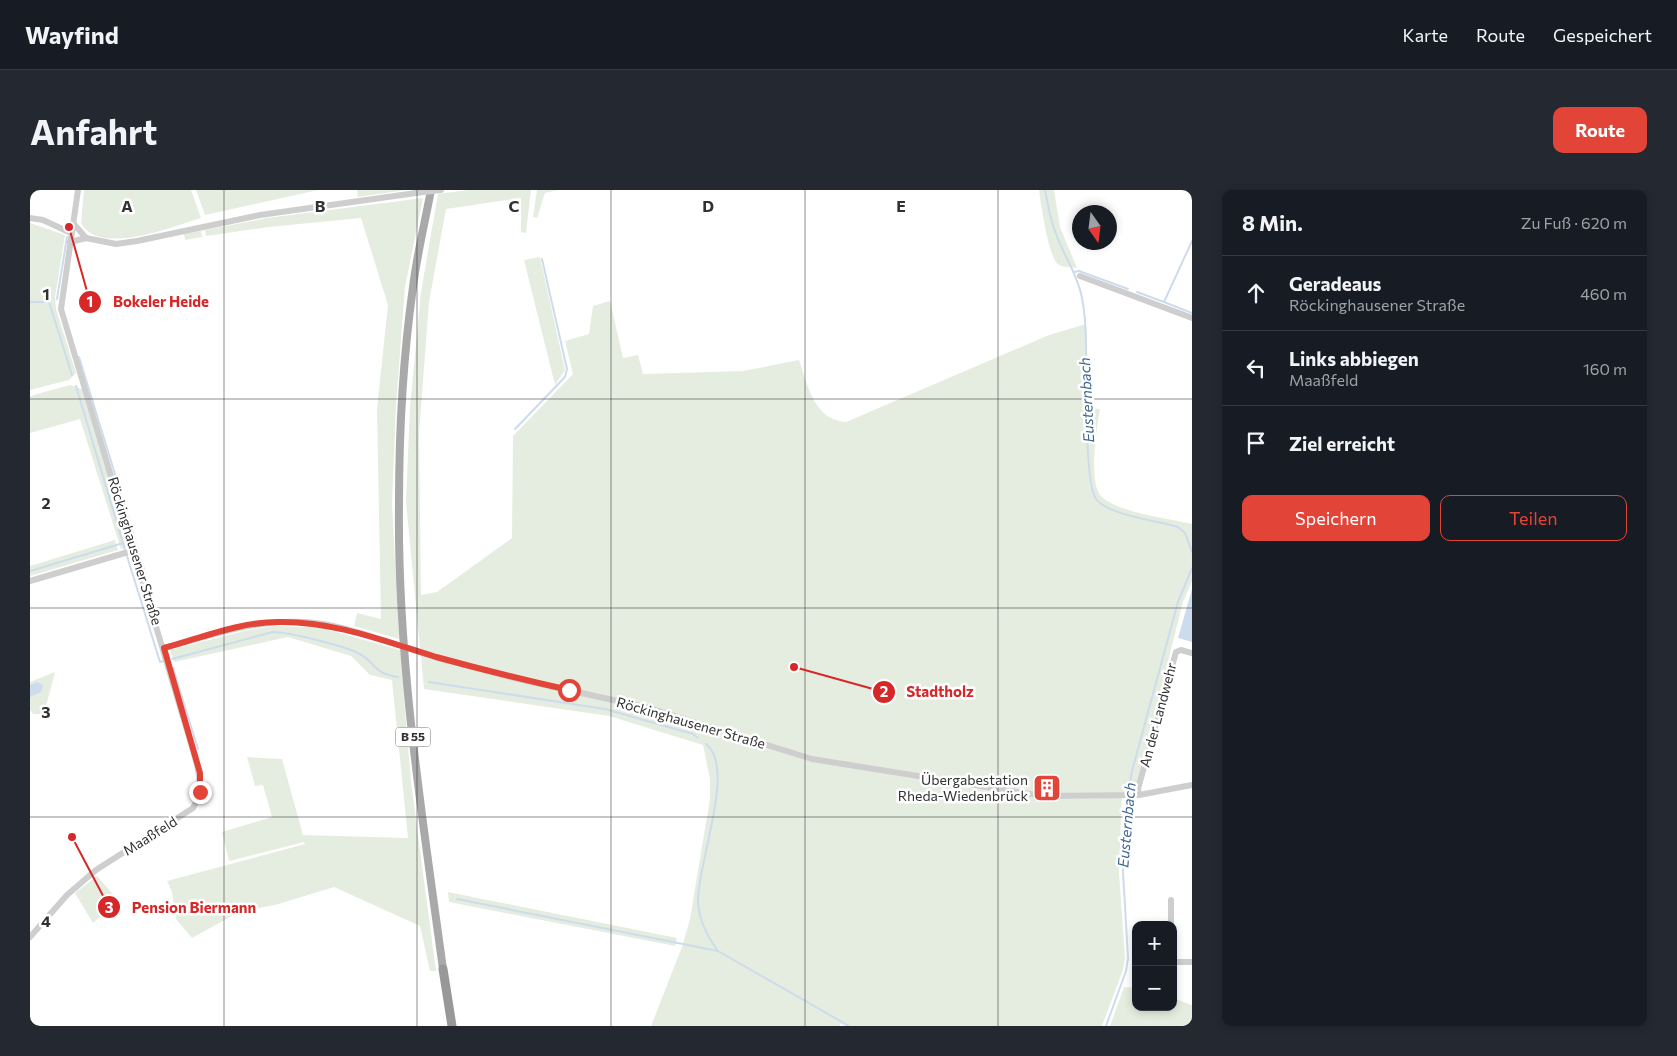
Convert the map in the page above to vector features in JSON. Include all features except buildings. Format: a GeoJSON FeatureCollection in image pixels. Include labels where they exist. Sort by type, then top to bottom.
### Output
{"type":"FeatureCollection","features":[{"type":"Feature","properties":{"kind":"highway","name":"B 55"},"geometry":{"type":"LineString","coordinates":[[443,969],[452,1023]]}},
{"type":"Feature","properties":{"kind":"main road","name":"B 55"},"geometry":{"type":"LineString","coordinates":[[431,190],[413,287],[402,407],[399,523],[408,680],[418,782],[443,969]]}},
{"type":"Feature","properties":{"kind":"street","name":"Röckinghausener Straße"},"geometry":{"type":"LineString","coordinates":[[78,190],[61,309],[164,648],[249,625],[276,622],[322,624],[514,678],[649,708],[812,759],[1035,795],[1136,795],[1192,785]]}},
{"type":"Feature","properties":{"kind":"street"},"geometry":{"type":"LineString","coordinates":[[70,242],[86,238],[116,244],[260,215],[441,190]]}},
{"type":"Feature","properties":{"kind":"street"},"geometry":{"type":"LineString","coordinates":[[30,218],[43,220],[71,233]]}},
{"type":"Feature","properties":{"kind":"street"},"geometry":{"type":"LineString","coordinates":[[73,223],[86,238]]}},
{"type":"Feature","properties":{"kind":"street"},"geometry":{"type":"LineString","coordinates":[[1080,276],[1192,318]]}},
{"type":"Feature","properties":{"kind":"street"},"geometry":{"type":"LineString","coordinates":[[30,581],[135,550]]}},
{"type":"Feature","properties":{"kind":"street","name":"Maaßfeld"},"geometry":{"type":"LineString","coordinates":[[30,937],[67,895],[96,870],[187,813],[198,801],[200,773],[164,648]]}},
{"type":"Feature","properties":{"kind":"street","name":"An der Landwehr"},"geometry":{"type":"LineString","coordinates":[[1136,795],[1176,652],[1180,650],[1192,653]]}},
{"type":"Feature","properties":{"kind":"street"},"geometry":{"type":"LineString","coordinates":[[1171,900],[1171,921]]}},
{"type":"Feature","properties":{"kind":"street"},"geometry":{"type":"LineString","coordinates":[[1177,962],[1192,962]]}},
{"type":"Feature","properties":{"kind":"shaded area"},"geometry":{"type":"Polygon","coordinates":[[[84,190],[191,190],[201,218],[138,236],[104,238],[90,233],[81,223],[84,190]]]}},
{"type":"Feature","properties":{"kind":"shaded area"},"geometry":{"type":"Polygon","coordinates":[[[196,190],[318,190],[205,215],[196,190]]]}},
{"type":"Feature","properties":{"kind":"shaded area"},"geometry":{"type":"Polygon","coordinates":[[[357,190],[406,190],[358,197],[357,190]]]}},
{"type":"Feature","properties":{"kind":"shaded area"},"geometry":{"type":"Polygon","coordinates":[[[468,190],[531,190],[526,233],[521,232],[521,198],[446,209],[429,302],[419,433],[421,595],[437,592],[512,538],[513,436],[573,374],[565,341],[589,334],[593,306],[610,301],[623,358],[638,355],[643,374],[743,371],[799,360],[809,391],[819,408],[835,420],[846,422],[1049,335],[1086,324],[1089,408],[1100,409],[1094,454],[1097,489],[1101,496],[1119,507],[1192,524],[1192,581],[1183,602],[1135,792],[1122,792],[1119,873],[1125,958],[1123,970],[1102,1026],[846,1026],[841,1024],[839,1026],[651,1026],[682,947],[690,919],[710,799],[710,779],[703,745],[609,716],[424,689],[406,502],[410,407],[421,292],[438,194],[468,190]]]}},
{"type":"Feature","properties":{"kind":"shaded area"},"geometry":{"type":"Polygon","coordinates":[[[537,190],[558,190],[545,193],[537,218],[533,217],[537,190]]]}},
{"type":"Feature","properties":{"kind":"shaded area"},"geometry":{"type":"Polygon","coordinates":[[[1039,190],[1054,190],[1060,227],[1077,268],[1062,266],[1054,259],[1039,190]]]}},
{"type":"Feature","properties":{"kind":"shaded area"},"geometry":{"type":"Polygon","coordinates":[[[423,198],[405,287],[396,406],[392,503],[399,639],[354,626],[357,613],[381,619],[377,409],[388,305],[361,218],[269,227],[206,236],[205,230],[267,218],[423,198]]]}},
{"type":"Feature","properties":{"kind":"shaded area"},"geometry":{"type":"Polygon","coordinates":[[[30,223],[65,235],[55,297],[56,309],[76,373],[69,380],[30,390],[30,223]]]}},
{"type":"Feature","properties":{"kind":"shaded area"},"geometry":{"type":"Polygon","coordinates":[[[201,231],[202,237],[185,240],[184,234],[201,231]]]}},
{"type":"Feature","properties":{"kind":"shaded area"},"geometry":{"type":"Polygon","coordinates":[[[540,257],[565,370],[555,385],[524,260],[540,257]]]}},
{"type":"Feature","properties":{"kind":"shaded area"},"geometry":{"type":"Polygon","coordinates":[[[70,385],[82,389],[131,546],[121,549],[80,419],[30,433],[30,396],[70,385]]]}},
{"type":"Feature","properties":{"kind":"shaded area"},"geometry":{"type":"Polygon","coordinates":[[[115,540],[118,550],[30,576],[30,566],[115,540]]]}},
{"type":"Feature","properties":{"kind":"shaded area"},"geometry":{"type":"Polygon","coordinates":[[[275,626],[322,628],[400,650],[411,782],[436,971],[430,971],[420,926],[334,887],[275,905],[241,911],[192,938],[176,919],[172,892],[167,881],[305,844],[304,842],[229,861],[222,832],[272,817],[263,785],[255,786],[247,757],[282,759],[303,835],[408,838],[392,680],[370,675],[351,656],[288,637],[174,662],[170,650],[248,630],[275,626]]]}},
{"type":"Feature","properties":{"kind":"shaded area"},"geometry":{"type":"Polygon","coordinates":[[[55,672],[44,714],[33,714],[30,710],[30,682],[55,672]]]}},
{"type":"Feature","properties":{"kind":"shaded area"},"geometry":{"type":"Polygon","coordinates":[[[97,876],[119,901],[93,923],[75,893],[97,876]]]}},
{"type":"Feature","properties":{"kind":"shaded area"},"geometry":{"type":"Polygon","coordinates":[[[448,892],[677,938],[675,946],[449,902],[448,892]]]}},
{"type":"Feature","properties":{"kind":"shaded area"},"geometry":{"type":"Polygon","coordinates":[[[1124,987],[1132,988],[1132,1011],[1177,1011],[1177,999],[1192,1005],[1192,1026],[1110,1026],[1124,987]]]}},
{"type":"Feature","properties":{"kind":"water"},"geometry":{"type":"Polygon","coordinates":[[[1192,589],[1192,642],[1178,638],[1192,589]]]}},
{"type":"Feature","properties":{"kind":"water"},"geometry":{"type":"Polygon","coordinates":[[[37,682],[43,685],[41,692],[30,697],[30,685],[37,682]]]}},
{"type":"Feature","properties":{"kind":"waterway","name":"Eusternbach"},"geometry":{"type":"LineString","coordinates":[[1045,190],[1054,229],[1077,281],[1085,316],[1088,451],[1092,489],[1096,499],[1102,505],[1122,513],[1178,527],[1185,533],[1192,552]]}},
{"type":"Feature","properties":{"kind":"waterway"},"geometry":{"type":"LineString","coordinates":[[57,299],[67,237]]}},
{"type":"Feature","properties":{"kind":"waterway"},"geometry":{"type":"LineString","coordinates":[[1137,292],[1164,302],[1192,241]]}},
{"type":"Feature","properties":{"kind":"waterway"},"geometry":{"type":"LineString","coordinates":[[515,429],[565,377],[567,369],[542,259]]}},
{"type":"Feature","properties":{"kind":"waterway"},"geometry":{"type":"LineString","coordinates":[[1074,272],[1079,271],[1128,289]]}},
{"type":"Feature","properties":{"kind":"waterway"},"geometry":{"type":"LineString","coordinates":[[30,302],[49,302],[72,375]]}},
{"type":"Feature","properties":{"kind":"waterway"},"geometry":{"type":"LineString","coordinates":[[1164,302],[1192,313]]}},
{"type":"Feature","properties":{"kind":"waterway"},"geometry":{"type":"LineString","coordinates":[[79,357],[153,598]]}},
{"type":"Feature","properties":{"kind":"waterway"},"geometry":{"type":"LineString","coordinates":[[76,386],[125,550]]}},
{"type":"Feature","properties":{"kind":"waterway"},"geometry":{"type":"LineString","coordinates":[[30,571],[123,543]]}},
{"type":"Feature","properties":{"kind":"waterway"},"geometry":{"type":"LineString","coordinates":[[127,556],[160,662],[164,661]]}},
{"type":"Feature","properties":{"kind":"waterway","name":"Eusternbach"},"geometry":{"type":"LineString","coordinates":[[1106,1026],[1126,971],[1128,958],[1123,872],[1126,803],[1132,771],[1178,602],[1192,568]]}},
{"type":"Feature","properties":{"kind":"waterway"},"geometry":{"type":"LineString","coordinates":[[172,659],[273,632],[304,637],[353,651],[366,658],[383,673],[398,677]]}},
{"type":"Feature","properties":{"kind":"waterway"},"geometry":{"type":"LineString","coordinates":[[173,668],[198,749]]}},
{"type":"Feature","properties":{"kind":"waterway"},"geometry":{"type":"LineString","coordinates":[[429,682],[605,709],[693,734],[698,738]]}},
{"type":"Feature","properties":{"kind":"waterway"},"geometry":{"type":"LineString","coordinates":[[706,744],[714,756],[718,774],[717,795],[699,886],[698,902],[704,928],[718,951]]}},
{"type":"Feature","properties":{"kind":"waterway"},"geometry":{"type":"LineString","coordinates":[[457,899],[718,951],[849,1026]]}},
{"type":"Feature","properties":{"kind":"place","name":"Bokeler Heide"},"geometry":{"type":"Point","coordinates":[69,227]}},
{"type":"Feature","properties":{"kind":"place","name":"Stadtholz"},"geometry":{"type":"Point","coordinates":[794,667]}},
{"type":"Feature","properties":{"kind":"place","name":"Übergabestation Rheda-Wiedenbrück"},"geometry":{"type":"Point","coordinates":[1047,788]}},
{"type":"Feature","properties":{"kind":"place","name":"Pension Biermann"},"geometry":{"type":"Point","coordinates":[72,837]}},
{"type":"Feature","properties":{"kind":"route"},"geometry":{"type":"LineString","coordinates":[[200,792],[200,773],[164,648],[249,625],[276,622],[306,622],[339,627],[514,678],[569,690]]}}]}
